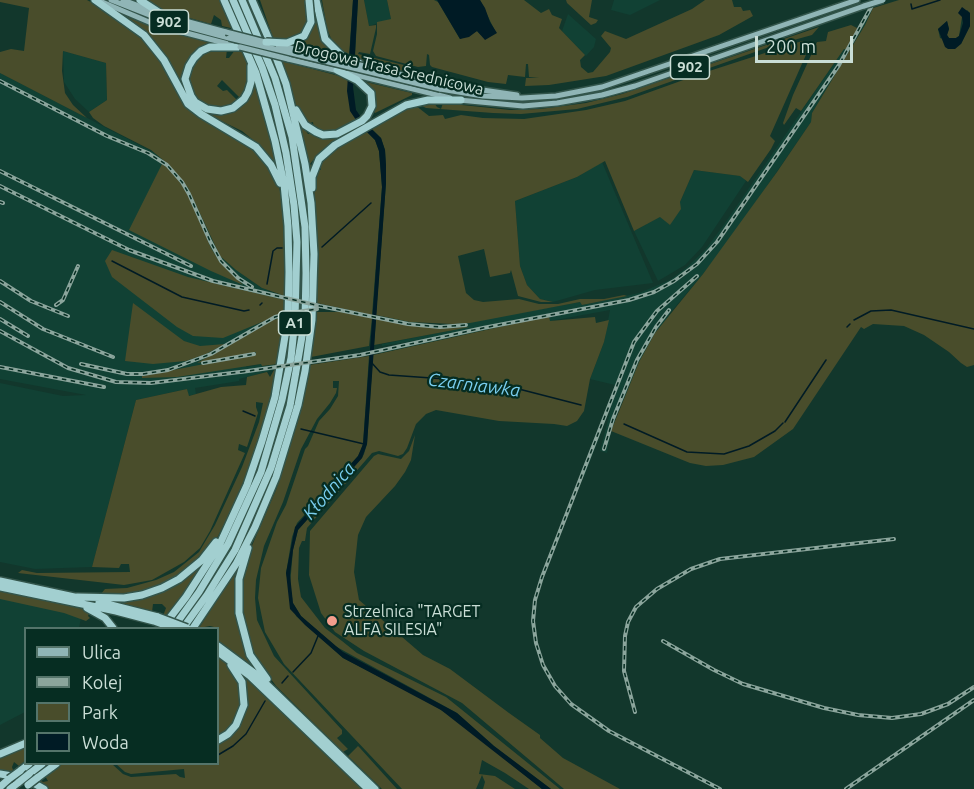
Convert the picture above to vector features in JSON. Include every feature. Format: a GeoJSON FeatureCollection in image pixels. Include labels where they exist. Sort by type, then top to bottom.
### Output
{"type":"FeatureCollection","features":[{"type":"Feature","properties":{"kind":"highway"},"geometry":{"type":"LineString","coordinates":[[96,0],[134,27],[152,44],[164,60],[188,105],[243,137],[261,152],[278,176],[285,200]]}},
{"type":"Feature","properties":{"kind":"highway"},"geometry":{"type":"LineString","coordinates":[[140,0],[163,15]]}},
{"type":"Feature","properties":{"kind":"highway"},"geometry":{"type":"LineString","coordinates":[[163,627],[197,581],[219,546],[255,463],[271,411],[280,369],[289,293],[289,242],[285,200],[275,141],[263,94],[249,54],[224,0]]}},
{"type":"Feature","properties":{"kind":"highway","name":"A1"},"geometry":{"type":"LineString","coordinates":[[174,627],[199,592],[228,544],[261,472],[282,400],[291,358],[295,319],[298,278],[297,242],[286,153],[275,105],[262,67],[233,0]]}},
{"type":"Feature","properties":{"kind":"highway","name":"A1"},"geometry":{"type":"LineString","coordinates":[[186,627],[234,550],[271,468],[291,406],[305,320],[305,227],[292,137],[275,78],[242,0]]}},
{"type":"Feature","properties":{"kind":"highway"},"geometry":{"type":"LineString","coordinates":[[252,0],[264,25]]}},
{"type":"Feature","properties":{"kind":"highway"},"geometry":{"type":"LineString","coordinates":[[258,0],[264,25],[291,102],[311,203],[314,245],[314,296],[305,371],[285,454],[255,527],[239,579],[238,613],[250,655],[285,702]]}},
{"type":"Feature","properties":{"kind":"highway"},"geometry":{"type":"LineString","coordinates":[[266,42],[287,43],[303,36],[311,22],[309,0]]}},
{"type":"Feature","properties":{"kind":"highway"},"geometry":{"type":"LineString","coordinates":[[316,0],[323,33],[331,47],[342,56],[364,66]]}},
{"type":"Feature","properties":{"kind":"highway"},"geometry":{"type":"LineString","coordinates":[[240,47],[229,40],[201,51],[189,66],[185,79],[195,102],[213,111],[226,111],[238,105],[244,99],[251,82],[249,54]]}},
{"type":"Feature","properties":{"kind":"highway"},"geometry":{"type":"LineString","coordinates":[[291,102],[301,120],[310,129],[323,135],[338,134],[362,121],[370,112],[372,99],[369,90],[357,80],[337,70]]}},
{"type":"Feature","properties":{"kind":"highway"},"geometry":{"type":"LineString","coordinates":[[311,203],[312,177],[316,166],[328,149],[395,111],[440,92],[461,100]]}},
{"type":"Feature","properties":{"kind":"highway"},"geometry":{"type":"LineString","coordinates":[[194,627],[227,578],[255,527]]}},
{"type":"Feature","properties":{"kind":"highway"},"geometry":{"type":"LineString","coordinates":[[0,587],[76,600],[142,595],[179,579],[202,560],[227,528]]}},
{"type":"Feature","properties":{"kind":"highway"},"geometry":{"type":"LineString","coordinates":[[0,581],[182,627]]}},
{"type":"Feature","properties":{"kind":"highway"},"geometry":{"type":"LineString","coordinates":[[76,600],[99,614],[112,627]]}},
{"type":"Feature","properties":{"kind":"highway"},"geometry":{"type":"LineString","coordinates":[[156,619],[171,627]]}},
{"type":"Feature","properties":{"kind":"highway"},"geometry":{"type":"LineString","coordinates":[[219,647],[249,668],[376,789]]}},
{"type":"Feature","properties":{"kind":"highway"},"geometry":{"type":"LineString","coordinates":[[219,654],[239,675],[245,700],[242,715],[236,725],[219,739]]}},
{"type":"Feature","properties":{"kind":"highway"},"geometry":{"type":"LineString","coordinates":[[219,654],[250,676],[368,789]]}},
{"type":"Feature","properties":{"kind":"highway"},"geometry":{"type":"LineString","coordinates":[[0,754],[24,744]]}},
{"type":"Feature","properties":{"kind":"highway"},"geometry":{"type":"LineString","coordinates":[[0,787],[28,765]]}},
{"type":"Feature","properties":{"kind":"highway"},"geometry":{"type":"LineString","coordinates":[[23,785],[29,774],[41,765]]}},
{"type":"Feature","properties":{"kind":"highway"},"geometry":{"type":"LineString","coordinates":[[10,789],[37,778],[55,765]]}},
{"type":"Feature","properties":{"kind":"highway"},"geometry":{"type":"LineString","coordinates":[[0,774],[23,778],[44,789]]}},
{"type":"Feature","properties":{"kind":"main road","name":"Drogowa Trasa Średnicowa"},"geometry":{"type":"LineString","coordinates":[[96,0],[156,25],[229,40],[440,92]]}},
{"type":"Feature","properties":{"kind":"main road","name":"Drogowa Trasa Średnicowa"},"geometry":{"type":"LineString","coordinates":[[111,0],[162,20],[229,40]]}},
{"type":"Feature","properties":{"kind":"main road"},"geometry":{"type":"LineString","coordinates":[[123,0],[229,40],[266,42],[364,66],[440,92]]}},
{"type":"Feature","properties":{"kind":"main road","name":"Drogowa Trasa Średnicowa"},"geometry":{"type":"LineString","coordinates":[[240,47],[440,92],[500,98],[543,97],[615,84],[857,0]]}},
{"type":"Feature","properties":{"kind":"main road","name":"Drogowa Trasa Średnicowa"},"geometry":{"type":"LineString","coordinates":[[461,100],[523,106],[602,95],[636,86],[882,0]]}},
{"type":"Feature","properties":{"kind":"shaded area"},"geometry":{"type":"Polygon","coordinates":[[[364,0],[387,0],[391,19],[369,26],[364,0]]]}},
{"type":"Feature","properties":{"kind":"shaded area"},"geometry":{"type":"Polygon","coordinates":[[[614,0],[660,0],[630,15],[611,10],[614,0]]]}},
{"type":"Feature","properties":{"kind":"shaded area"},"geometry":{"type":"Polygon","coordinates":[[[873,8],[812,113],[811,122],[734,234],[670,313],[621,404],[611,431],[607,453],[600,451],[612,404],[584,477],[580,475],[615,385],[590,379],[604,342],[610,310],[550,321],[549,316],[381,353],[381,350],[431,338],[382,346],[382,344],[463,328],[411,326],[381,320],[382,317],[434,325],[453,324],[581,302],[582,305],[639,293],[670,280],[705,250],[723,226],[844,49],[847,50],[869,9],[873,8]]]}},
{"type":"Feature","properties":{"kind":"shaded area"},"geometry":{"type":"Polygon","coordinates":[[[568,14],[596,39],[594,47],[586,56],[562,31],[568,14]]]}},
{"type":"Feature","properties":{"kind":"shaded area"},"geometry":{"type":"Polygon","coordinates":[[[63,51],[106,63],[107,100],[89,112],[75,99],[64,82],[63,51]]]}},
{"type":"Feature","properties":{"kind":"shaded area"},"geometry":{"type":"Polygon","coordinates":[[[0,73],[155,153],[177,173],[188,188],[220,256],[262,288],[282,296],[282,299],[261,295],[255,325],[280,314],[281,318],[269,321],[253,330],[246,367],[274,364],[274,370],[239,379],[239,381],[195,388],[196,394],[188,396],[187,389],[136,400],[92,567],[35,569],[0,562],[0,383],[63,396],[86,395],[0,379],[0,73]]]}},
{"type":"Feature","properties":{"kind":"shaded area"},"geometry":{"type":"Polygon","coordinates":[[[602,162],[653,283],[595,290],[553,302],[540,299],[527,285],[520,266],[515,201],[577,177],[602,162]]]}},
{"type":"Feature","properties":{"kind":"shaded area"},"geometry":{"type":"Polygon","coordinates":[[[694,170],[741,176],[746,181],[702,247],[685,265],[658,281],[634,231],[661,216],[670,225],[694,170]]]}},
{"type":"Feature","properties":{"kind":"shaded area"},"geometry":{"type":"Polygon","coordinates":[[[0,596],[82,613],[79,627],[24,627],[24,713],[0,725],[0,596]]]}},
{"type":"Feature","properties":{"kind":"green space"},"geometry":{"type":"Polygon","coordinates":[[[0,0],[87,0],[113,14],[128,24],[158,53],[183,100],[248,142],[273,172],[279,187],[285,245],[285,296],[262,288],[220,256],[188,188],[168,164],[151,150],[93,118],[89,112],[107,100],[106,63],[63,51],[62,71],[65,93],[73,105],[87,118],[0,73],[0,52],[11,49],[24,51],[29,8],[0,2],[0,0]]]}},
{"type":"Feature","properties":{"kind":"green space"},"geometry":{"type":"Polygon","coordinates":[[[143,0],[220,0],[235,29],[222,26],[221,20],[214,15],[211,24],[161,10],[143,0]]]}},
{"type":"Feature","properties":{"kind":"green space"},"geometry":{"type":"Polygon","coordinates":[[[260,0],[307,0],[309,21],[301,34],[286,40],[273,38],[260,0]]]}},
{"type":"Feature","properties":{"kind":"green space"},"geometry":{"type":"Polygon","coordinates":[[[322,0],[353,0],[349,56],[333,43],[327,29],[322,0]]]}},
{"type":"Feature","properties":{"kind":"green space"},"geometry":{"type":"Polygon","coordinates":[[[358,0],[364,0],[369,26],[376,25],[376,28],[370,54],[359,52],[358,54],[404,65],[408,67],[408,72],[355,58],[358,0]]]}},
{"type":"Feature","properties":{"kind":"green space"},"geometry":{"type":"Polygon","coordinates":[[[387,0],[434,0],[438,2],[460,39],[477,31],[481,35],[495,31],[480,0],[524,0],[541,13],[549,9],[552,15],[562,19],[559,28],[585,55],[580,60],[581,67],[588,73],[593,72],[610,52],[611,48],[601,36],[605,31],[626,39],[692,9],[705,0],[732,0],[734,7],[741,7],[743,11],[750,10],[753,16],[719,35],[606,76],[549,85],[525,86],[526,78],[539,78],[529,77],[528,64],[526,64],[525,77],[508,75],[506,84],[488,82],[432,67],[427,54],[426,66],[418,67],[376,56],[373,51],[377,22],[391,19],[387,0]]]}},
{"type":"Feature","properties":{"kind":"green space"},"geometry":{"type":"Polygon","coordinates":[[[566,0],[592,0],[589,17],[598,20],[596,23],[591,25],[566,0]]]}},
{"type":"Feature","properties":{"kind":"green space"},"geometry":{"type":"Polygon","coordinates":[[[899,0],[974,0],[974,365],[967,367],[924,335],[904,326],[873,324],[864,329],[861,327],[793,429],[754,457],[723,465],[706,466],[690,463],[611,431],[639,362],[655,333],[703,274],[811,122],[812,113],[873,8],[899,0]],[[967,10],[962,17],[959,36],[949,38],[947,21],[938,29],[940,38],[961,44],[970,26],[970,13],[967,10]]]}},
{"type":"Feature","properties":{"kind":"green space"},"geometry":{"type":"Polygon","coordinates":[[[314,8],[321,34],[335,54],[293,43],[307,36],[311,30],[314,23],[314,8]]]}},
{"type":"Feature","properties":{"kind":"green space"},"geometry":{"type":"Polygon","coordinates":[[[125,16],[163,30],[214,43],[191,56],[186,92],[154,40],[125,16]]]}},
{"type":"Feature","properties":{"kind":"green space"},"geometry":{"type":"Polygon","coordinates":[[[851,25],[859,29],[847,50],[844,49],[801,111],[796,108],[784,125],[793,95],[817,42],[826,41],[828,32],[851,25]]]}},
{"type":"Feature","properties":{"kind":"green space"},"geometry":{"type":"Polygon","coordinates":[[[819,27],[812,35],[772,46],[627,97],[577,109],[521,114],[493,113],[426,108],[418,104],[434,103],[441,109],[443,103],[510,110],[586,103],[622,94],[819,27]]]}},
{"type":"Feature","properties":{"kind":"green space"},"geometry":{"type":"Polygon","coordinates":[[[802,41],[810,44],[809,48],[770,136],[775,141],[748,182],[740,176],[694,170],[680,202],[681,209],[670,225],[660,217],[634,231],[605,161],[577,177],[515,201],[520,266],[527,285],[540,299],[553,302],[541,302],[518,296],[511,270],[510,273],[490,277],[484,249],[458,256],[466,293],[474,300],[483,302],[519,299],[539,304],[558,304],[580,299],[627,296],[582,305],[580,302],[470,323],[410,322],[376,315],[386,166],[385,150],[381,138],[370,127],[415,105],[429,116],[443,115],[445,119],[461,115],[524,119],[586,110],[625,101],[802,41]]]}},
{"type":"Feature","properties":{"kind":"green space"},"geometry":{"type":"Polygon","coordinates":[[[213,49],[227,49],[226,58],[229,58],[235,50],[244,52],[247,63],[249,72],[247,91],[240,98],[222,80],[217,86],[223,91],[227,90],[239,102],[228,109],[211,109],[198,101],[189,89],[188,73],[191,64],[202,53],[213,49]]]}},
{"type":"Feature","properties":{"kind":"green space"},"geometry":{"type":"Polygon","coordinates":[[[282,61],[347,78],[357,121],[337,132],[322,132],[314,129],[313,122],[307,124],[296,106],[282,61]]]}},
{"type":"Feature","properties":{"kind":"green space"},"geometry":{"type":"Polygon","coordinates":[[[253,76],[264,108],[279,171],[263,148],[242,131],[205,113],[205,111],[221,114],[237,108],[253,76]]]}},
{"type":"Feature","properties":{"kind":"green space"},"geometry":{"type":"Polygon","coordinates":[[[366,82],[412,93],[412,95],[375,113],[373,111],[373,90],[366,82]]]}},
{"type":"Feature","properties":{"kind":"green space"},"geometry":{"type":"Polygon","coordinates":[[[298,120],[308,134],[347,134],[318,154],[310,164],[311,171],[309,170],[298,120]]]}},
{"type":"Feature","properties":{"kind":"green space"},"geometry":{"type":"Polygon","coordinates":[[[366,131],[375,140],[379,151],[382,187],[372,315],[317,303],[317,226],[314,190],[316,168],[321,170],[320,164],[335,148],[366,131]]]}},
{"type":"Feature","properties":{"kind":"green space"},"geometry":{"type":"Polygon","coordinates":[[[162,164],[172,171],[188,194],[211,248],[219,261],[243,285],[129,230],[162,164]]]}},
{"type":"Feature","properties":{"kind":"green space"},"geometry":{"type":"Polygon","coordinates":[[[112,250],[188,277],[285,300],[284,313],[223,338],[193,336],[177,327],[112,277],[105,261],[112,250]]]}},
{"type":"Feature","properties":{"kind":"green space"},"geometry":{"type":"Polygon","coordinates":[[[133,303],[184,341],[200,346],[225,344],[186,361],[153,364],[125,361],[133,303]]]}},
{"type":"Feature","properties":{"kind":"green space"},"geometry":{"type":"Polygon","coordinates":[[[315,312],[340,312],[372,318],[369,346],[311,357],[315,312]]]}},
{"type":"Feature","properties":{"kind":"green space"},"geometry":{"type":"Polygon","coordinates":[[[549,316],[550,321],[595,317],[596,323],[609,320],[604,342],[590,379],[584,411],[577,421],[567,426],[499,421],[436,410],[426,414],[416,424],[403,454],[398,456],[379,451],[372,453],[307,528],[305,541],[302,541],[299,548],[298,579],[301,597],[325,628],[357,653],[446,697],[560,789],[551,789],[494,746],[457,713],[335,646],[301,616],[293,603],[290,585],[293,550],[298,530],[364,454],[367,444],[373,355],[549,316]]]}},
{"type":"Feature","properties":{"kind":"green space"},"geometry":{"type":"Polygon","coordinates":[[[284,317],[278,364],[262,366],[261,364],[177,377],[142,378],[142,376],[256,354],[256,352],[197,363],[269,321],[284,317]]]}},
{"type":"Feature","properties":{"kind":"green space"},"geometry":{"type":"Polygon","coordinates":[[[376,319],[433,328],[470,327],[374,345],[376,319]]]}},
{"type":"Feature","properties":{"kind":"green space"},"geometry":{"type":"Polygon","coordinates":[[[369,356],[361,450],[297,523],[292,537],[286,573],[296,616],[343,658],[427,701],[455,719],[542,789],[529,789],[482,760],[479,774],[495,776],[515,789],[483,789],[485,782],[482,775],[476,789],[402,789],[284,664],[265,632],[258,598],[261,568],[305,449],[319,421],[338,396],[339,381],[333,381],[333,388],[337,388],[336,393],[317,419],[301,449],[283,502],[264,546],[256,580],[255,598],[257,620],[274,656],[342,730],[342,734],[337,738],[348,749],[343,752],[276,686],[254,656],[247,639],[241,610],[242,572],[276,490],[297,424],[309,365],[369,356]]]}},
{"type":"Feature","properties":{"kind":"green space"},"geometry":{"type":"Polygon","coordinates":[[[274,370],[277,371],[254,457],[216,540],[201,558],[177,577],[150,590],[128,595],[100,595],[105,589],[127,588],[156,580],[174,572],[199,552],[215,525],[242,467],[259,422],[263,403],[256,402],[258,413],[247,447],[239,444],[238,450],[245,453],[210,531],[200,548],[184,562],[152,580],[124,585],[18,573],[22,570],[37,573],[130,572],[129,564],[121,564],[119,568],[92,567],[136,400],[187,389],[189,396],[221,387],[246,385],[247,377],[267,372],[270,377],[274,370]]]}},
{"type":"Feature","properties":{"kind":"green space"},"geometry":{"type":"Polygon","coordinates":[[[415,435],[411,460],[405,472],[366,517],[358,535],[354,572],[359,600],[423,655],[450,669],[540,735],[540,738],[563,758],[620,789],[564,789],[462,703],[364,651],[335,632],[321,613],[309,575],[310,531],[374,456],[378,454],[401,459],[409,451],[415,435]]]}},
{"type":"Feature","properties":{"kind":"green space"},"geometry":{"type":"Polygon","coordinates":[[[206,560],[168,617],[163,616],[166,608],[162,604],[153,604],[152,612],[104,600],[140,597],[206,560]]]}},
{"type":"Feature","properties":{"kind":"green space"},"geometry":{"type":"Polygon","coordinates":[[[241,562],[237,609],[242,639],[250,658],[262,676],[219,643],[219,627],[200,627],[241,562]]]}},
{"type":"Feature","properties":{"kind":"green space"},"geometry":{"type":"Polygon","coordinates":[[[0,589],[90,611],[88,616],[90,618],[86,621],[64,613],[0,599],[0,589]]]}},
{"type":"Feature","properties":{"kind":"green space"},"geometry":{"type":"Polygon","coordinates":[[[219,658],[229,666],[241,683],[243,701],[238,718],[226,733],[219,736],[219,658]]]}},
{"type":"Feature","properties":{"kind":"green space"},"geometry":{"type":"Polygon","coordinates":[[[238,668],[365,789],[49,789],[37,783],[40,780],[48,781],[45,776],[60,765],[113,765],[123,774],[131,777],[176,774],[185,778],[184,769],[131,774],[117,765],[219,765],[219,740],[239,723],[244,713],[246,690],[238,668]]]}},
{"type":"Feature","properties":{"kind":"green space"},"geometry":{"type":"Polygon","coordinates":[[[24,746],[24,762],[19,766],[14,762],[10,773],[0,771],[0,757],[24,746]]]}},
{"type":"Feature","properties":{"kind":"green space"},"geometry":{"type":"Polygon","coordinates":[[[358,746],[397,789],[382,789],[348,756],[358,746]]]}},
{"type":"Feature","properties":{"kind":"water","name":"Kłodnica"},"geometry":{"type":"Polygon","coordinates":[[[353,0],[358,0],[353,87],[356,110],[365,123],[381,138],[385,150],[386,166],[367,444],[362,458],[298,530],[290,575],[293,603],[301,616],[343,652],[457,713],[494,746],[551,789],[542,789],[441,710],[343,658],[290,609],[286,573],[295,527],[358,456],[363,444],[382,187],[379,151],[375,140],[350,111],[347,91],[353,0]]]}},
{"type":"Feature","properties":{"kind":"water"},"geometry":{"type":"Polygon","coordinates":[[[437,0],[480,0],[497,33],[485,40],[477,31],[469,37],[460,39],[437,0]]]}},
{"type":"Feature","properties":{"kind":"water"},"geometry":{"type":"Polygon","coordinates":[[[962,7],[970,13],[970,26],[961,44],[955,49],[948,49],[938,29],[947,21],[949,38],[959,36],[963,23],[958,13],[962,7]]]}},
{"type":"Feature","properties":{"kind":"waterway"},"geometry":{"type":"LineString","coordinates":[[911,4],[912,9],[940,0]]}},
{"type":"Feature","properties":{"kind":"waterway"},"geometry":{"type":"LineString","coordinates":[[322,247],[371,203]]}},
{"type":"Feature","properties":{"kind":"waterway"},"geometry":{"type":"LineString","coordinates":[[267,284],[273,251],[282,248]]}},
{"type":"Feature","properties":{"kind":"waterway"},"geometry":{"type":"LineString","coordinates":[[112,261],[182,297],[244,311],[249,310]]}},
{"type":"Feature","properties":{"kind":"waterway","name":"Czarniawka"},"geometry":{"type":"LineString","coordinates":[[854,320],[871,311],[891,310],[974,329]]}},
{"type":"Feature","properties":{"kind":"waterway","name":"Czarniawka"},"geometry":{"type":"LineString","coordinates":[[847,327],[850,324]]}},
{"type":"Feature","properties":{"kind":"waterway","name":"Czarniawka"},"geometry":{"type":"LineString","coordinates":[[785,422],[826,360]]}},
{"type":"Feature","properties":{"kind":"waterway","name":"Czarniawka"},"geometry":{"type":"LineString","coordinates":[[371,362],[380,372],[389,375],[474,381],[511,387],[581,405]]}},
{"type":"Feature","properties":{"kind":"waterway"},"geometry":{"type":"LineString","coordinates":[[243,411],[255,416]]}},
{"type":"Feature","properties":{"kind":"waterway","name":"Czarniawka"},"geometry":{"type":"LineString","coordinates":[[624,424],[687,452],[724,454],[749,446],[775,431],[783,423]]}},
{"type":"Feature","properties":{"kind":"waterway"},"geometry":{"type":"LineString","coordinates":[[301,429],[364,444]]}},
{"type":"Feature","properties":{"kind":"waterway"},"geometry":{"type":"LineString","coordinates":[[293,672],[311,653],[318,636]]}},
{"type":"Feature","properties":{"kind":"waterway"},"geometry":{"type":"LineString","coordinates":[[282,683],[288,676]]}},
{"type":"Feature","properties":{"kind":"waterway"},"geometry":{"type":"LineString","coordinates":[[219,754],[246,734],[265,701]]}},
{"type":"Feature","properties":{"kind":"railway"},"geometry":{"type":"LineString","coordinates":[[241,372],[360,355],[483,328],[629,300],[654,292],[674,281],[697,264],[717,242],[839,65],[875,0]]}},
{"type":"Feature","properties":{"kind":"railway"},"geometry":{"type":"LineString","coordinates":[[0,81],[107,136],[148,153],[167,165],[189,194],[221,261],[238,278],[252,287]]}},
{"type":"Feature","properties":{"kind":"railway"},"geometry":{"type":"LineString","coordinates":[[0,171],[191,266]]}},
{"type":"Feature","properties":{"kind":"railway"},"geometry":{"type":"LineString","coordinates":[[0,186],[129,250],[213,281],[408,324],[440,327],[466,325]]}},
{"type":"Feature","properties":{"kind":"railway"},"geometry":{"type":"LineString","coordinates":[[56,305],[63,300],[78,266]]}},
{"type":"Feature","properties":{"kind":"railway"},"geometry":{"type":"LineString","coordinates":[[697,276],[657,311],[634,342],[542,577],[535,600],[533,621],[536,643],[543,665],[555,686],[571,704],[609,731],[720,789]]}},
{"type":"Feature","properties":{"kind":"railway"},"geometry":{"type":"LineString","coordinates":[[0,281],[31,301],[68,316]]}},
{"type":"Feature","properties":{"kind":"railway"},"geometry":{"type":"LineString","coordinates":[[0,302],[43,329],[113,357]]}},
{"type":"Feature","properties":{"kind":"railway"},"geometry":{"type":"LineString","coordinates":[[81,364],[127,374],[168,370],[211,354],[275,317],[317,309]]}},
{"type":"Feature","properties":{"kind":"railway"},"geometry":{"type":"LineString","coordinates":[[604,449],[613,419],[637,360],[669,310]]}},
{"type":"Feature","properties":{"kind":"railway"},"geometry":{"type":"LineString","coordinates":[[0,319],[28,336]]}},
{"type":"Feature","properties":{"kind":"railway"},"geometry":{"type":"LineString","coordinates":[[0,331],[68,368],[116,382],[151,383],[248,371]]}},
{"type":"Feature","properties":{"kind":"railway"},"geometry":{"type":"LineString","coordinates":[[203,363],[254,354]]}},
{"type":"Feature","properties":{"kind":"railway"},"geometry":{"type":"LineString","coordinates":[[0,367],[104,387]]}},
{"type":"Feature","properties":{"kind":"railway"},"geometry":{"type":"LineString","coordinates":[[635,712],[624,671],[625,636],[628,622],[636,607],[657,589],[691,569],[720,559],[894,539]]}},
{"type":"Feature","properties":{"kind":"railway"},"geometry":{"type":"LineString","coordinates":[[663,641],[743,684],[824,708],[858,715],[892,718],[921,714],[948,704],[974,687]]}},
{"type":"Feature","properties":{"kind":"railway"},"geometry":{"type":"LineString","coordinates":[[846,789],[974,700]]}},
{"type":"Feature","properties":{"kind":"place","name":"Strzelnica \"TARGET ALFA SILESIA\""},"geometry":{"type":"Point","coordinates":[332,621]}}]}
